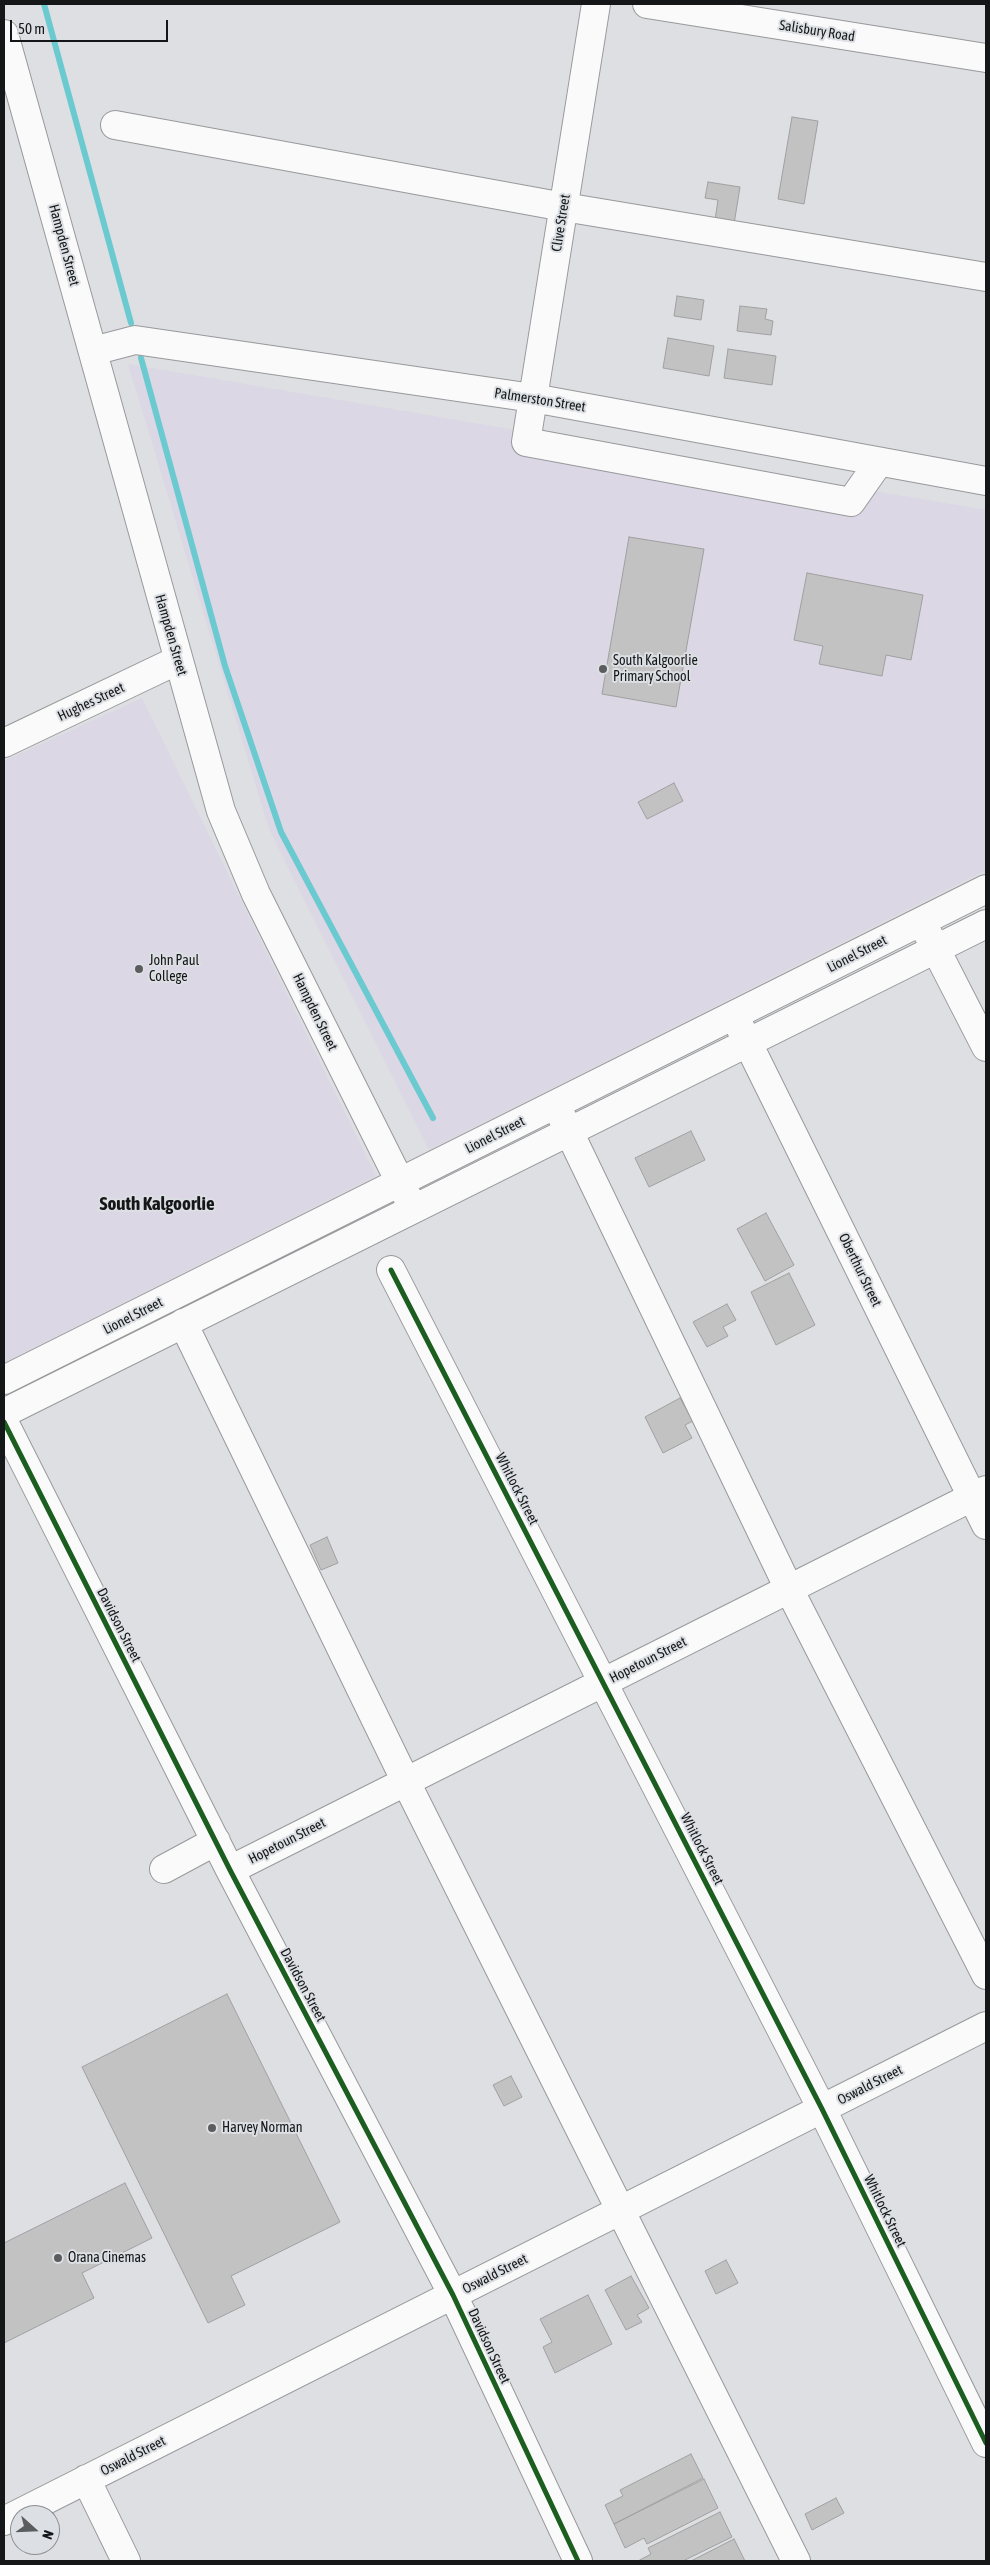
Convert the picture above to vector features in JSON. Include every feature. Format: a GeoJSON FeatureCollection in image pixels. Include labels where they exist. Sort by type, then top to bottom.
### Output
{"type":"FeatureCollection","features":[{"type":"Feature","properties":{"kind":"street","name":"Clive Street"},"geometry":{"type":"LineString","coordinates":[[596,4],[526,442],[851,502],[878,462]]}},
{"type":"Feature","properties":{"kind":"street","name":"Salisbury Road"},"geometry":{"type":"LineString","coordinates":[[647,4],[986,58]]}},
{"type":"Feature","properties":{"kind":"street","name":"Hampden Street"},"geometry":{"type":"LineString","coordinates":[[4,34],[221,811],[256,894],[413,1208]]}},
{"type":"Feature","properties":{"kind":"street"},"geometry":{"type":"LineString","coordinates":[[115,125],[564,207],[986,277]]}},
{"type":"Feature","properties":{"kind":"street","name":"Palmerston Street"},"geometry":{"type":"LineString","coordinates":[[92,351],[135,340],[533,398],[986,481]]}},
{"type":"Feature","properties":{"kind":"street","name":"Hughes Street"},"geometry":{"type":"LineString","coordinates":[[4,743],[178,660]]}},
{"type":"Feature","properties":{"kind":"street","name":"Lionel Street"},"geometry":{"type":"LineString","coordinates":[[4,1380],[986,889]]}},
{"type":"Feature","properties":{"kind":"street"},"geometry":{"type":"LineString","coordinates":[[921,922],[986,1047]]}},
{"type":"Feature","properties":{"kind":"street","name":"Lionel Street"},"geometry":{"type":"LineString","coordinates":[[4,1413],[986,924]]}},
{"type":"Feature","properties":{"kind":"street","name":"Oberthur Street"},"geometry":{"type":"LineString","coordinates":[[734,1015],[979,1494],[986,1525]]}},
{"type":"Feature","properties":{"kind":"street"},"geometry":{"type":"LineString","coordinates":[[556,1104],[789,1589],[986,1975]]}},
{"type":"Feature","properties":{"kind":"street","name":"Whitlock Street"},"geometry":{"type":"LineString","coordinates":[[391,1270],[822,2109],[986,2443]]}},
{"type":"Feature","properties":{"kind":"street"},"geometry":{"type":"LineString","coordinates":[[183,1323],[406,1782],[796,2561]]}},
{"type":"Feature","properties":{"kind":"street","name":"Davidson Street"},"geometry":{"type":"LineString","coordinates":[[4,1422],[230,1870],[453,2295],[578,2561]]}},
{"type":"Feature","properties":{"kind":"street","name":"Hopetoun Street"},"geometry":{"type":"LineString","coordinates":[[230,1870],[979,1494]]}},
{"type":"Feature","properties":{"kind":"street"},"geometry":{"type":"LineString","coordinates":[[164,1869],[216,1841]]}},
{"type":"Feature","properties":{"kind":"street","name":"Oswald Street"},"geometry":{"type":"LineString","coordinates":[[4,2521],[986,2026]]}},
{"type":"Feature","properties":{"kind":"street"},"geometry":{"type":"LineString","coordinates":[[86,2480],[126,2561]]}},
{"type":"Feature","properties":{"kind":"shaded area","name":"South Kalgoorlie Primary School"},"geometry":{"type":"Polygon","coordinates":[[[128,364],[986,510],[986,870],[429,1150],[269,829],[128,364]]]}},
{"type":"Feature","properties":{"kind":"shaded area","name":"John Paul College"},"geometry":{"type":"Polygon","coordinates":[[[142,698],[376,1176],[4,1363],[4,761],[142,698]]]}},
{"type":"Feature","properties":{"kind":"building"},"geometry":{"type":"Polygon","coordinates":[[[792,117],[818,121],[804,204],[778,199],[792,117]]]}},
{"type":"Feature","properties":{"kind":"building"},"geometry":{"type":"Polygon","coordinates":[[[708,182],[740,187],[734,224],[715,220],[718,200],[705,198],[708,182]]]}},
{"type":"Feature","properties":{"kind":"building"},"geometry":{"type":"Polygon","coordinates":[[[677,296],[704,300],[701,320],[674,316],[677,296]]]}},
{"type":"Feature","properties":{"kind":"building"},"geometry":{"type":"Polygon","coordinates":[[[740,306],[767,309],[765,319],[773,321],[771,335],[737,331],[740,306]]]}},
{"type":"Feature","properties":{"kind":"building"},"geometry":{"type":"Polygon","coordinates":[[[668,338],[714,346],[709,376],[663,368],[668,338]]]}},
{"type":"Feature","properties":{"kind":"building"},"geometry":{"type":"Polygon","coordinates":[[[728,349],[776,356],[772,385],[724,378],[728,349]]]}},
{"type":"Feature","properties":{"kind":"building"},"geometry":{"type":"Polygon","coordinates":[[[629,537],[704,549],[676,707],[602,694],[629,537]]]}},
{"type":"Feature","properties":{"kind":"building"},"geometry":{"type":"Polygon","coordinates":[[[807,573],[923,595],[911,660],[886,655],[882,676],[819,664],[823,646],[794,640],[807,573]]]}},
{"type":"Feature","properties":{"kind":"building"},"geometry":{"type":"Polygon","coordinates":[[[674,783],[683,801],[647,819],[638,802],[674,783]]]}},
{"type":"Feature","properties":{"kind":"building"},"geometry":{"type":"Polygon","coordinates":[[[691,1131],[705,1160],[649,1187],[635,1158],[691,1131]]]}},
{"type":"Feature","properties":{"kind":"building"},"geometry":{"type":"Polygon","coordinates":[[[766,1213],[794,1265],[765,1281],[737,1229],[766,1213]]]}},
{"type":"Feature","properties":{"kind":"building"},"geometry":{"type":"Polygon","coordinates":[[[789,1273],[815,1325],[776,1345],[751,1292],[789,1273]]]}},
{"type":"Feature","properties":{"kind":"building"},"geometry":{"type":"Polygon","coordinates":[[[727,1304],[736,1320],[723,1327],[728,1336],[707,1347],[693,1322],[727,1304]]]}},
{"type":"Feature","properties":{"kind":"building"},"geometry":{"type":"Polygon","coordinates":[[[680,1398],[693,1421],[685,1425],[692,1438],[663,1453],[645,1417],[680,1398]]]}},
{"type":"Feature","properties":{"kind":"building"},"geometry":{"type":"Polygon","coordinates":[[[327,1537],[338,1563],[321,1570],[310,1545],[327,1537]]]}},
{"type":"Feature","properties":{"kind":"building"},"geometry":{"type":"Polygon","coordinates":[[[227,1994],[340,2222],[231,2276],[245,2305],[208,2323],[82,2067],[227,1994]]]}},
{"type":"Feature","properties":{"kind":"building"},"geometry":{"type":"Polygon","coordinates":[[[511,2076],[522,2097],[504,2106],[493,2085],[511,2076]]]}},
{"type":"Feature","properties":{"kind":"building","name":"Orana Cinemas"},"geometry":{"type":"Polygon","coordinates":[[[125,2183],[152,2238],[82,2273],[94,2298],[4,2343],[4,2243],[125,2183]]]}},
{"type":"Feature","properties":{"kind":"building"},"geometry":{"type":"Polygon","coordinates":[[[726,2260],[738,2283],[716,2294],[705,2271],[726,2260]]]}},
{"type":"Feature","properties":{"kind":"building"},"geometry":{"type":"Polygon","coordinates":[[[631,2276],[649,2308],[637,2315],[642,2322],[626,2330],[605,2290],[631,2276]]]}},
{"type":"Feature","properties":{"kind":"building"},"geometry":{"type":"Polygon","coordinates":[[[588,2295],[612,2344],[555,2373],[543,2347],[552,2342],[540,2319],[588,2295]]]}},
{"type":"Feature","properties":{"kind":"building"},"geometry":{"type":"Polygon","coordinates":[[[691,2454],[703,2478],[614,2524],[605,2505],[623,2496],[620,2490],[691,2454]]]}},
{"type":"Feature","properties":{"kind":"building"},"geometry":{"type":"Polygon","coordinates":[[[704,2479],[718,2508],[647,2544],[644,2538],[625,2548],[614,2524],[704,2479]]]}},
{"type":"Feature","properties":{"kind":"building"},"geometry":{"type":"Polygon","coordinates":[[[836,2498],[844,2513],[812,2530],[805,2514],[836,2498]]]}},
{"type":"Feature","properties":{"kind":"building"},"geometry":{"type":"Polygon","coordinates":[[[720,2512],[732,2537],[683,2561],[638,2561],[651,2554],[648,2548],[720,2512]]]}},
{"type":"Feature","properties":{"kind":"building"},"geometry":{"type":"Polygon","coordinates":[[[734,2539],[745,2561],[691,2561],[734,2539]]]}},
{"type":"Feature","properties":{"kind":"waterway"},"geometry":{"type":"LineString","coordinates":[[44,4],[131,323]]}},
{"type":"Feature","properties":{"kind":"waterway"},"geometry":{"type":"LineString","coordinates":[[141,358],[225,666],[281,832],[433,1118]]}},
{"type":"Feature","properties":{"kind":"cycle path"},"geometry":{"type":"LineString","coordinates":[[391,1270],[822,2109],[986,2443]]}},
{"type":"Feature","properties":{"kind":"cycle path"},"geometry":{"type":"LineString","coordinates":[[4,1422],[230,1870],[453,2295],[578,2561]]}},
{"type":"Feature","properties":{"kind":"place","name":"South Kalgoorlie Primary School"},"geometry":{"type":"Point","coordinates":[603,669]}},
{"type":"Feature","properties":{"kind":"place","name":"John Paul College"},"geometry":{"type":"Point","coordinates":[139,969]}},
{"type":"Feature","properties":{"kind":"place","name":"Harvey Norman"},"geometry":{"type":"Point","coordinates":[212,2128]}},
{"type":"Feature","properties":{"kind":"place","name":"Orana Cinemas"},"geometry":{"type":"Point","coordinates":[58,2258]}},
{"type":"Feature","properties":{"kind":"district","name":"South Kalgoorlie"},"geometry":{"type":"Point","coordinates":[157,1204]}}]}
